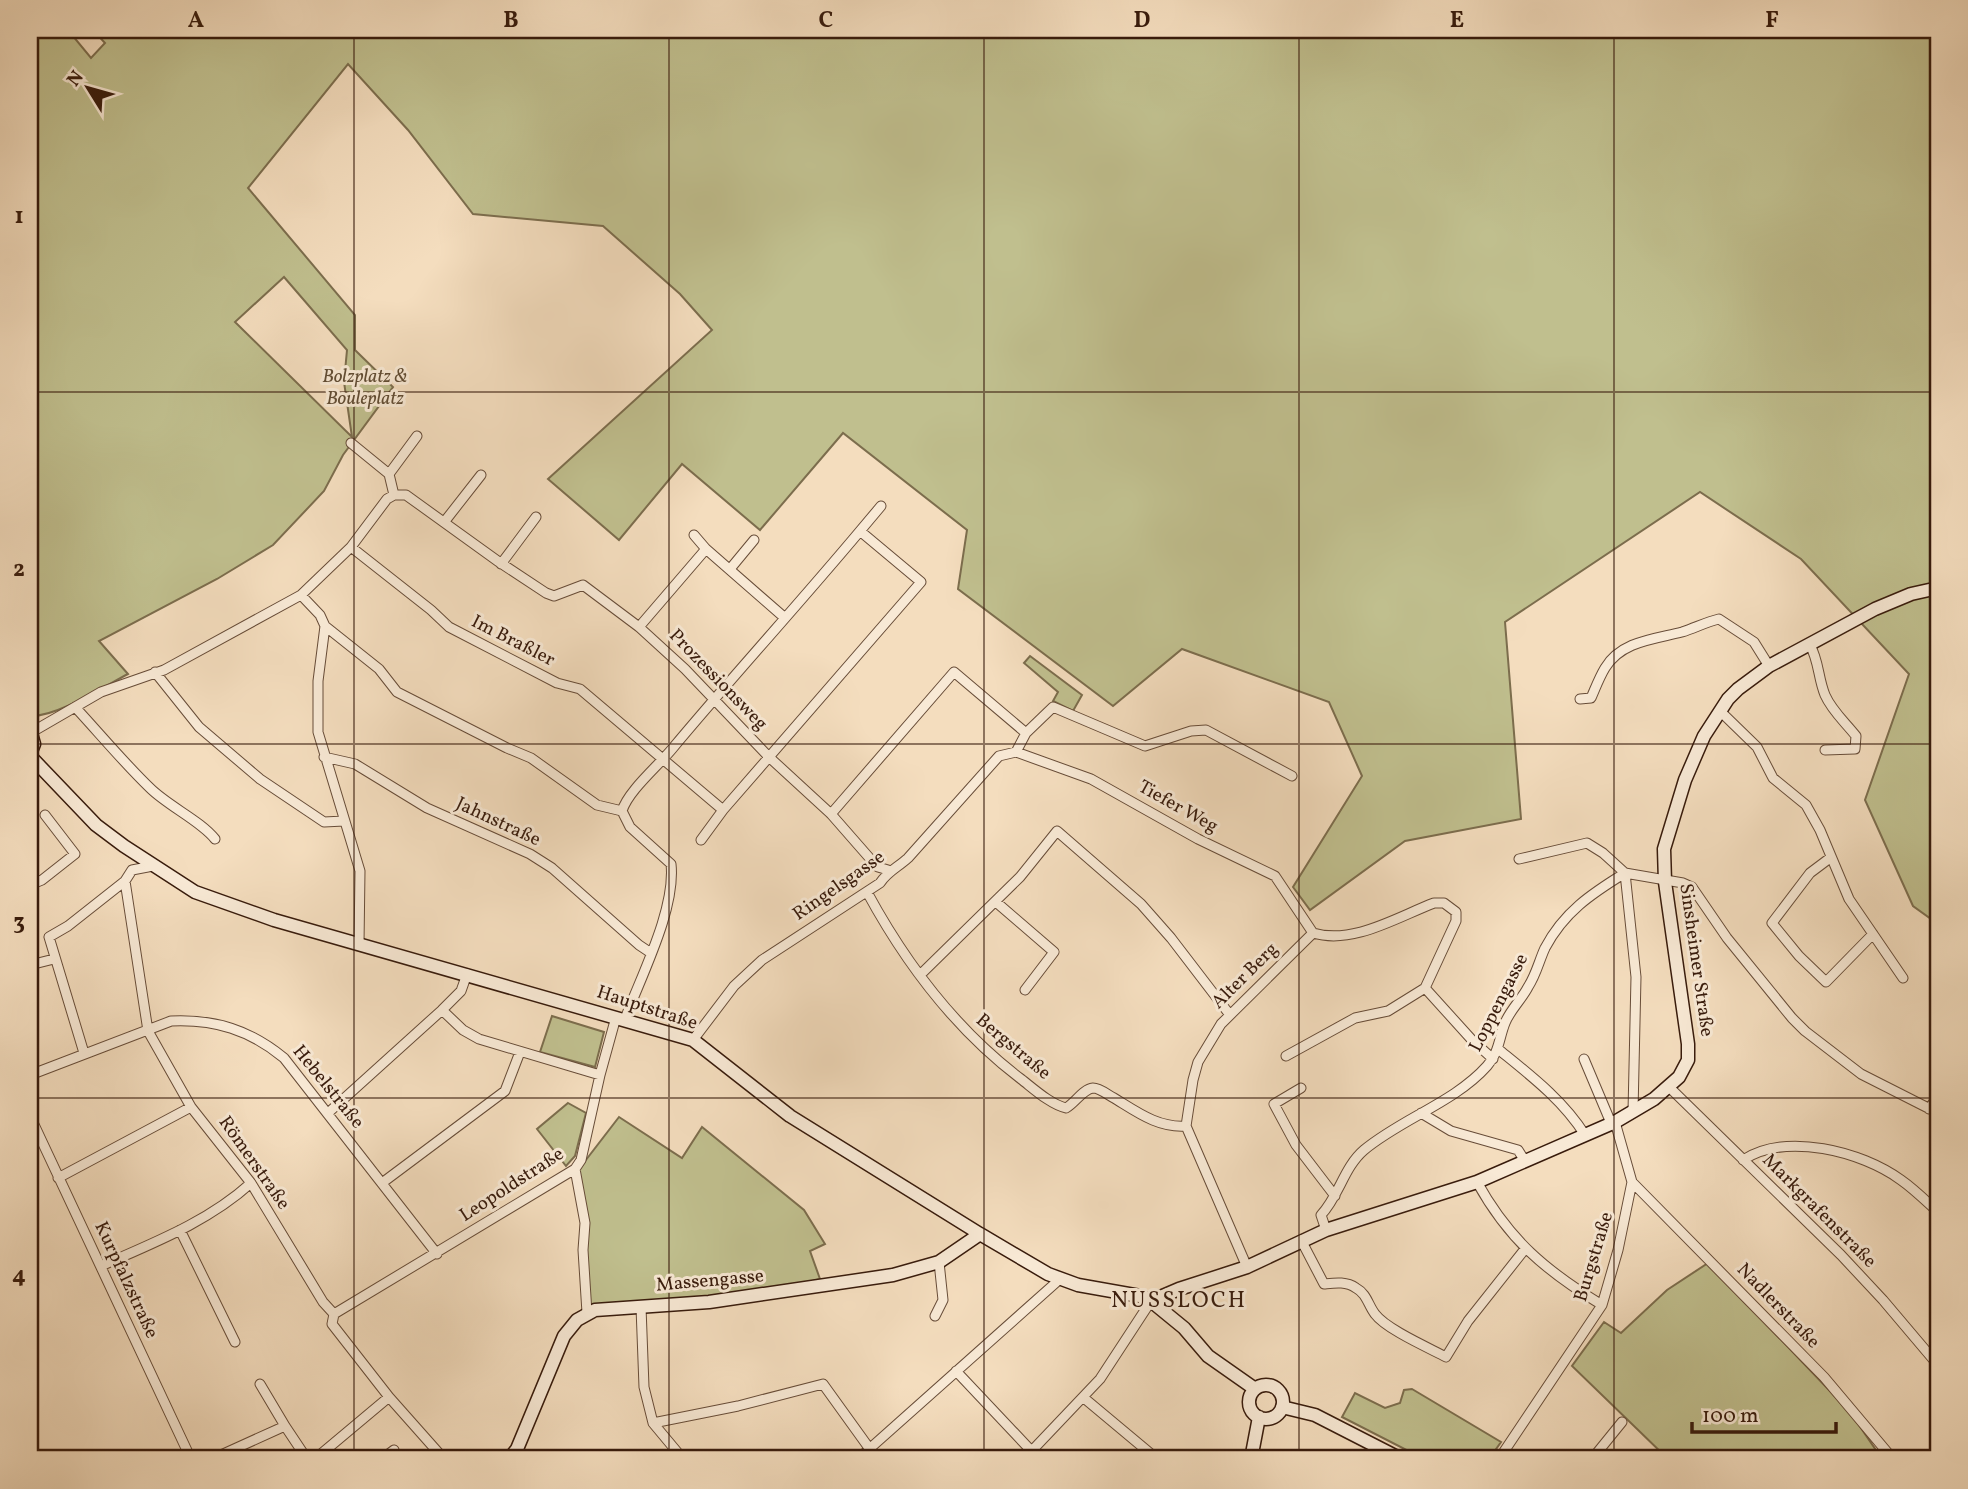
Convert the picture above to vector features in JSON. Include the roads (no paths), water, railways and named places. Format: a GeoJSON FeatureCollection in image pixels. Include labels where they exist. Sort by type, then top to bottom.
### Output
{"type":"FeatureCollection","features":[{"type":"Feature","properties":{"kind":"main road","name":"Sinsheimer Straße"},"geometry":{"type":"LineString","coordinates":[[1151,1301],[1247,1267],[1326,1230],[1478,1182],[1613,1122],[1633,1112],[1669,1087],[1685,1069],[1688,1044],[1665,881],[1664,849],[1671,821],[1704,736],[1738,689],[1769,666],[1875,609],[1911,594],[1938,588]]}},
{"type":"Feature","properties":{"kind":"main road","name":"Hauptstraße"},"geometry":{"type":"LineString","coordinates":[[31,731],[34,744],[30,755],[96,825],[195,892],[234,907],[693,1040],[790,1116],[980,1234],[1060,1279],[1140,1296],[1151,1301],[1184,1328],[1208,1356],[1255,1389],[1265,1385],[1275,1388],[1282,1396],[1282,1407]]}},
{"type":"Feature","properties":{"kind":"main road","name":"Massengasse"},"geometry":{"type":"LineString","coordinates":[[587,1313],[605,1308],[709,1302],[778,1294],[893,1275],[939,1262],[980,1234]]}},
{"type":"Feature","properties":{"kind":"main road"},"geometry":{"type":"LineString","coordinates":[[516,1455],[564,1336],[569,1328],[587,1313]]}},
{"type":"Feature","properties":{"kind":"main road"},"geometry":{"type":"LineString","coordinates":[[1255,1389],[1249,1402],[1251,1411],[1259,1418],[1273,1418],[1282,1407],[1315,1415],[1386,1456],[1401,1459]]}},
{"type":"Feature","properties":{"kind":"main road"},"geometry":{"type":"LineString","coordinates":[[1251,1459],[1259,1418]]}},
{"type":"Feature","properties":{"kind":"street"},"geometry":{"type":"LineString","coordinates":[[389,474],[417,436]]}},
{"type":"Feature","properties":{"kind":"street"},"geometry":{"type":"LineString","coordinates":[[31,731],[117,685],[164,670],[301,595],[351,547],[387,499],[394,495],[389,474],[351,443]]}},
{"type":"Feature","properties":{"kind":"street"},"geometry":{"type":"LineString","coordinates":[[445,521],[481,475]]}},
{"type":"Feature","properties":{"kind":"street","name":"Prozessionsweg"},"geometry":{"type":"LineString","coordinates":[[394,495],[406,495],[414,499],[501,564],[554,596],[583,585],[639,627],[685,669],[769,757],[831,814],[878,867],[888,870]]}},
{"type":"Feature","properties":{"kind":"street"},"geometry":{"type":"LineString","coordinates":[[622,811],[627,801],[881,506]]}},
{"type":"Feature","properties":{"kind":"street"},"geometry":{"type":"LineString","coordinates":[[501,564],[536,517]]}},
{"type":"Feature","properties":{"kind":"street"},"geometry":{"type":"LineString","coordinates":[[701,840],[723,810],[921,582],[860,531]]}},
{"type":"Feature","properties":{"kind":"street"},"geometry":{"type":"LineString","coordinates":[[694,535],[706,549],[785,618]]}},
{"type":"Feature","properties":{"kind":"street"},"geometry":{"type":"LineString","coordinates":[[730,569],[754,540]]}},
{"type":"Feature","properties":{"kind":"street","name":"Im Braßler"},"geometry":{"type":"LineString","coordinates":[[351,547],[449,627],[557,683],[580,689],[723,810]]}},
{"type":"Feature","properties":{"kind":"street"},"geometry":{"type":"LineString","coordinates":[[639,627],[706,549]]}},
{"type":"Feature","properties":{"kind":"street"},"geometry":{"type":"LineString","coordinates":[[301,595],[320,615],[324,626],[318,681],[318,732],[360,871],[359,944]]}},
{"type":"Feature","properties":{"kind":"street"},"geometry":{"type":"LineString","coordinates":[[1580,699],[1591,698],[1605,667],[1625,648],[1652,638],[1684,631],[1704,622],[1719,620],[1754,642],[1769,666]]}},
{"type":"Feature","properties":{"kind":"street"},"geometry":{"type":"LineString","coordinates":[[324,626],[379,669],[397,692],[531,758],[597,805],[622,811]]}},
{"type":"Feature","properties":{"kind":"street"},"geometry":{"type":"LineString","coordinates":[[1811,645],[1817,658],[1825,694],[1839,717],[1856,736],[1855,749],[1825,750]]}},
{"type":"Feature","properties":{"kind":"street"},"geometry":{"type":"LineString","coordinates":[[155,672],[199,727],[260,779],[324,822],[344,821]]}},
{"type":"Feature","properties":{"kind":"street"},"geometry":{"type":"LineString","coordinates":[[831,814],[954,673],[1026,733]]}},
{"type":"Feature","properties":{"kind":"street"},"geometry":{"type":"LineString","coordinates":[[75,707],[149,787],[215,839]]}},
{"type":"Feature","properties":{"kind":"street"},"geometry":{"type":"LineString","coordinates":[[1016,752],[1026,733],[1053,707],[1144,746],[1191,731],[1206,730],[1292,776]]}},
{"type":"Feature","properties":{"kind":"street"},"geometry":{"type":"LineString","coordinates":[[1720,711],[1757,747],[1773,778],[1806,805],[1820,830],[1849,899],[1903,978]]}},
{"type":"Feature","properties":{"kind":"street","name":"Ringelsgasse"},"geometry":{"type":"LineString","coordinates":[[693,1040],[734,986],[762,960],[880,883],[888,870],[899,866],[908,858],[999,756],[1016,752]]}},
{"type":"Feature","properties":{"kind":"street","name":"Tiefer Weg"},"geometry":{"type":"LineString","coordinates":[[1016,752],[1091,779],[1198,839],[1275,876],[1313,933]]}},
{"type":"Feature","properties":{"kind":"street","name":"Jahnstraße"},"geometry":{"type":"LineString","coordinates":[[324,757],[355,764],[427,808],[530,853],[552,868],[639,946],[651,953]]}},
{"type":"Feature","properties":{"kind":"street"},"geometry":{"type":"LineString","coordinates":[[621,1018],[651,953],[671,885],[670,864],[629,827],[622,811]]}},
{"type":"Feature","properties":{"kind":"street"},"geometry":{"type":"LineString","coordinates":[[30,885],[42,880],[75,855],[45,815]]}},
{"type":"Feature","properties":{"kind":"street"},"geometry":{"type":"LineString","coordinates":[[920,975],[1020,877],[1057,831],[1141,904],[1171,938],[1230,1015]]}},
{"type":"Feature","properties":{"kind":"street"},"geometry":{"type":"LineString","coordinates":[[1519,859],[1587,843],[1625,873],[1692,887],[1713,920],[1792,1018],[1825,1048],[1861,1074],[1934,1111],[1938,1096]]}},
{"type":"Feature","properties":{"kind":"street"},"geometry":{"type":"LineString","coordinates":[[1830,858],[1810,873],[1772,923],[1799,956],[1826,982],[1873,934]]}},
{"type":"Feature","properties":{"kind":"street"},"geometry":{"type":"LineString","coordinates":[[84,1053],[49,937],[68,926],[125,881],[132,870],[153,866]]}},
{"type":"Feature","properties":{"kind":"street"},"geometry":{"type":"LineString","coordinates":[[1625,873],[1636,977],[1633,1112]]}},
{"type":"Feature","properties":{"kind":"street","name":"Loppengasse"},"geometry":{"type":"LineString","coordinates":[[1326,1230],[1321,1215],[1335,1196],[1354,1160],[1376,1140],[1485,1069],[1495,1054],[1506,1021],[1528,988],[1553,937],[1576,906],[1625,873]]}},
{"type":"Feature","properties":{"kind":"street","name":"Römerstraße"},"geometry":{"type":"LineString","coordinates":[[125,881],[148,1031],[191,1107],[251,1183],[323,1303],[334,1314],[332,1324],[389,1397],[444,1459]]}},
{"type":"Feature","properties":{"kind":"street","name":"Bergstraße"},"geometry":{"type":"LineString","coordinates":[[867,892],[887,929],[950,1015],[984,1050],[1060,1106],[1066,1108],[1084,1092],[1093,1088],[1162,1125],[1186,1126]]}},
{"type":"Feature","properties":{"kind":"street"},"geometry":{"type":"LineString","coordinates":[[996,902],[1054,952],[1025,989]]}},
{"type":"Feature","properties":{"kind":"street"},"geometry":{"type":"LineString","coordinates":[[1286,1056],[1355,1018],[1388,1011],[1425,988],[1456,921],[1456,912],[1444,902],[1434,903],[1352,934],[1331,937],[1313,933]]}},
{"type":"Feature","properties":{"kind":"street","name":"Alter Berg"},"geometry":{"type":"LineString","coordinates":[[1186,1126],[1192,1080],[1198,1062],[1216,1030],[1313,933]]}},
{"type":"Feature","properties":{"kind":"street"},"geometry":{"type":"LineString","coordinates":[[30,965],[54,959]]}},
{"type":"Feature","properties":{"kind":"street"},"geometry":{"type":"LineString","coordinates":[[328,1112],[442,1010],[461,991],[467,974]]}},
{"type":"Feature","properties":{"kind":"street"},"geometry":{"type":"LineString","coordinates":[[1425,988],[1472,1040],[1555,1098],[1585,1135]]}},
{"type":"Feature","properties":{"kind":"street"},"geometry":{"type":"LineString","coordinates":[[442,1010],[463,1030],[479,1039],[600,1075]]}},
{"type":"Feature","properties":{"kind":"street","name":"Leopoldstraße"},"geometry":{"type":"LineString","coordinates":[[334,1314],[438,1254],[575,1169],[581,1160],[600,1075],[621,1018]]}},
{"type":"Feature","properties":{"kind":"street","name":"Hebelstraße"},"geometry":{"type":"LineString","coordinates":[[30,1075],[171,1021],[193,1020],[221,1024],[255,1037],[284,1058],[438,1254]]}},
{"type":"Feature","properties":{"kind":"street"},"geometry":{"type":"LineString","coordinates":[[382,1183],[505,1091],[520,1052]]}},
{"type":"Feature","properties":{"kind":"street","name":"Burgstraße"},"geometry":{"type":"LineString","coordinates":[[1501,1459],[1602,1304],[1618,1250],[1632,1182],[1613,1122],[1584,1059]]}},
{"type":"Feature","properties":{"kind":"street","name":"Markgrafenstraße"},"geometry":{"type":"LineString","coordinates":[[1669,1087],[1858,1273],[1938,1365]]}},
{"type":"Feature","properties":{"kind":"street"},"geometry":{"type":"LineString","coordinates":[[1301,1088],[1274,1104],[1296,1145],[1335,1196]]}},
{"type":"Feature","properties":{"kind":"street"},"geometry":{"type":"LineString","coordinates":[[58,1178],[191,1107]]}},
{"type":"Feature","properties":{"kind":"street"},"geometry":{"type":"LineString","coordinates":[[1421,1113],[1451,1131],[1518,1150],[1525,1161]]}},
{"type":"Feature","properties":{"kind":"street","name":"Kurpfalzstraße"},"geometry":{"type":"LineString","coordinates":[[30,1116],[191,1459]]}},
{"type":"Feature","properties":{"kind":"street"},"geometry":{"type":"LineString","coordinates":[[1186,1126],[1247,1267]]}},
{"type":"Feature","properties":{"kind":"street"},"geometry":{"type":"LineString","coordinates":[[1742,1160],[1764,1148],[1783,1146],[1810,1147],[1864,1159],[1902,1180],[1938,1212]]}},
{"type":"Feature","properties":{"kind":"street"},"geometry":{"type":"LineString","coordinates":[[575,1169],[585,1223],[583,1250],[587,1313]]}},
{"type":"Feature","properties":{"kind":"street"},"geometry":{"type":"LineString","coordinates":[[1478,1182],[1494,1213],[1525,1249],[1558,1276],[1602,1304]]}},
{"type":"Feature","properties":{"kind":"street","name":"Nadlerstraße"},"geometry":{"type":"LineString","coordinates":[[1632,1182],[1824,1377],[1893,1459]]}},
{"type":"Feature","properties":{"kind":"street"},"geometry":{"type":"LineString","coordinates":[[101,1266],[222,1208],[251,1183]]}},
{"type":"Feature","properties":{"kind":"street"},"geometry":{"type":"LineString","coordinates":[[180,1230],[235,1342]]}},
{"type":"Feature","properties":{"kind":"street"},"geometry":{"type":"LineString","coordinates":[[1301,1240],[1324,1284],[1342,1283],[1356,1287],[1369,1300],[1376,1315],[1390,1326],[1455,1363]]}},
{"type":"Feature","properties":{"kind":"street"},"geometry":{"type":"LineString","coordinates":[[1446,1357],[1468,1321],[1525,1249]]}},
{"type":"Feature","properties":{"kind":"street"},"geometry":{"type":"LineString","coordinates":[[935,1316],[943,1300],[939,1262]]}},
{"type":"Feature","properties":{"kind":"street"},"geometry":{"type":"LineString","coordinates":[[858,1459],[1060,1279]]}},
{"type":"Feature","properties":{"kind":"street"},"geometry":{"type":"LineString","coordinates":[[956,1371],[1031,1457],[1100,1379],[1151,1301]]}},
{"type":"Feature","properties":{"kind":"street"},"geometry":{"type":"LineString","coordinates":[[641,1307],[644,1387],[653,1423],[683,1459]]}},
{"type":"Feature","properties":{"kind":"street"},"geometry":{"type":"LineString","coordinates":[[260,1384],[307,1459]]}},
{"type":"Feature","properties":{"kind":"street"},"geometry":{"type":"LineString","coordinates":[[653,1423],[738,1406],[823,1384],[877,1459]]}},
{"type":"Feature","properties":{"kind":"street"},"geometry":{"type":"LineString","coordinates":[[315,1459],[389,1397]]}},
{"type":"Feature","properties":{"kind":"street"},"geometry":{"type":"LineString","coordinates":[[1084,1398],[1157,1459]]}},
{"type":"Feature","properties":{"kind":"street"},"geometry":{"type":"LineString","coordinates":[[1592,1459],[1622,1422]]}},
{"type":"Feature","properties":{"kind":"street"},"geometry":{"type":"LineString","coordinates":[[212,1459],[285,1426]]}},
{"type":"Feature","properties":{"kind":"street"},"geometry":{"type":"LineString","coordinates":[[382,1459],[394,1450]]}},
{"type":"Feature","properties":{"kind":"district","name":"NUSSLOCH"},"geometry":{"type":"Point","coordinates":[1179,1301]}},
{"type":"Feature","properties":{"kind":"park label","name":"Bolzplatz & Bouleplatz"},"geometry":{"type":"Point","coordinates":[365,388]}}]}
